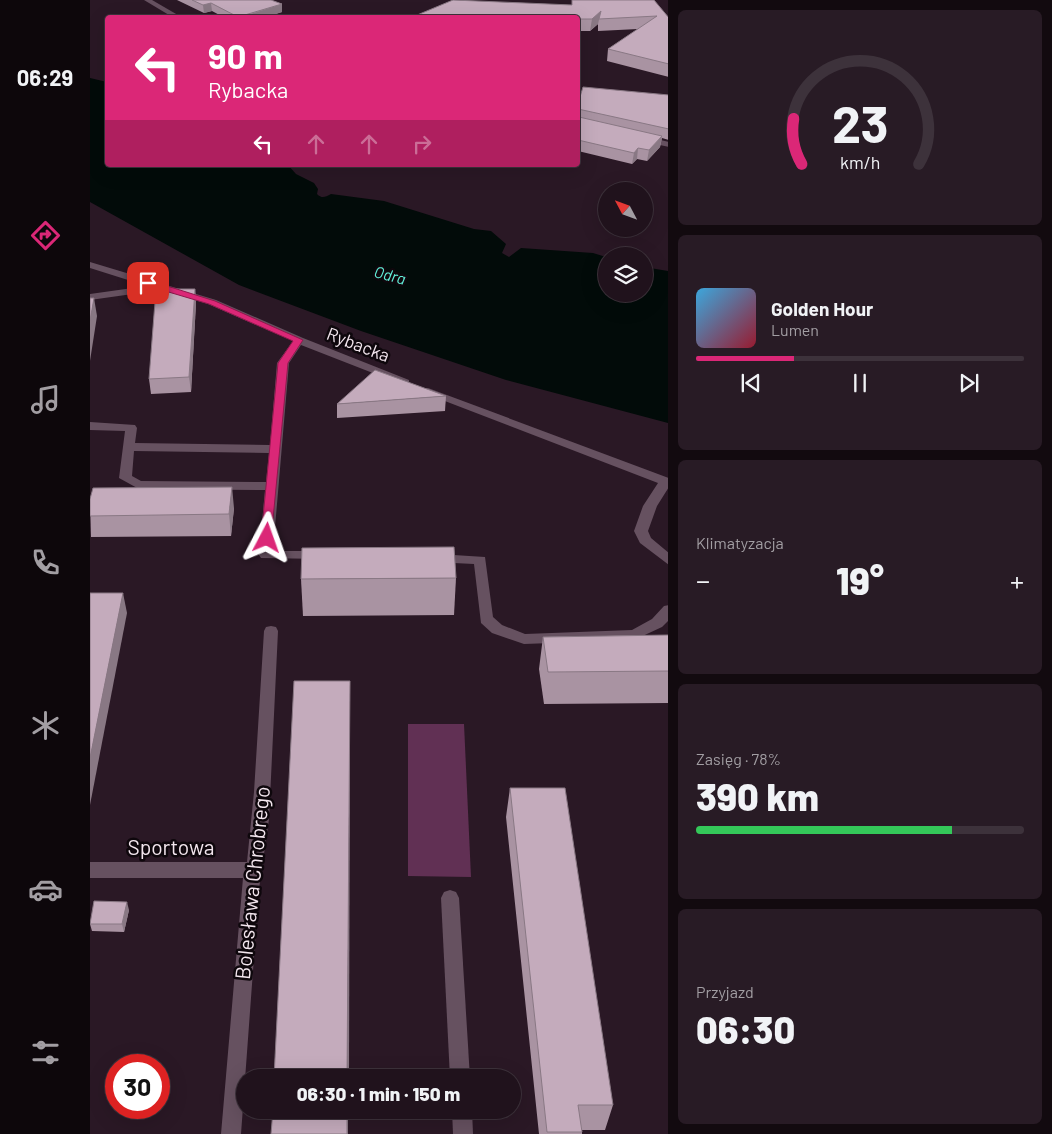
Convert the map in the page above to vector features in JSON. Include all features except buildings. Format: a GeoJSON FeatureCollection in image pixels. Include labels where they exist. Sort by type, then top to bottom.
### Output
{"type":"FeatureCollection","features":[{"type":"Feature","properties":{"kind":"street"},"geometry":{"type":"LineString","coordinates":[[147,0],[174,15]]}},
{"type":"Feature","properties":{"kind":"street"},"geometry":{"type":"LineString","coordinates":[[632,136],[668,145]]}},
{"type":"Feature","properties":{"kind":"street","name":"Rybacka"},"geometry":{"type":"LineString","coordinates":[[90,265],[212,302],[299,340],[667,483]]}},
{"type":"Feature","properties":{"kind":"street"},"geometry":{"type":"LineString","coordinates":[[90,297],[163,286]]}},
{"type":"Feature","properties":{"kind":"street"},"geometry":{"type":"LineString","coordinates":[[299,340],[283,363],[270,486],[266,555],[332,557]]}},
{"type":"Feature","properties":{"kind":"street"},"geometry":{"type":"LineString","coordinates":[[90,426],[131,428],[125,478],[139,485],[270,486]]}},
{"type":"Feature","properties":{"kind":"street"},"geometry":{"type":"LineString","coordinates":[[129,447],[274,449]]}},
{"type":"Feature","properties":{"kind":"street"},"geometry":{"type":"LineString","coordinates":[[667,483],[650,506],[641,531],[645,540],[668,561]]}},
{"type":"Feature","properties":{"kind":"street"},"geometry":{"type":"LineString","coordinates":[[421,558],[480,560],[486,619],[497,629],[524,639],[634,635],[657,623],[668,610]]}},
{"type":"Feature","properties":{"kind":"street","name":"Bolesława Chrobrego"},"geometry":{"type":"LineString","coordinates":[[231,1134],[252,870],[258,849],[268,719],[271,632]]}},
{"type":"Feature","properties":{"kind":"street","name":"Sportowa"},"geometry":{"type":"LineString","coordinates":[[90,870],[252,870]]}},
{"type":"Feature","properties":{"kind":"street"},"geometry":{"type":"LineString","coordinates":[[450,898],[460,1069]]}},
{"type":"Feature","properties":{"kind":"street"},"geometry":{"type":"LineString","coordinates":[[462,1119],[463,1134]]}},
{"type":"Feature","properties":{"kind":"shaded area"},"geometry":{"type":"Polygon","coordinates":[[[408,724],[464,724],[471,877],[408,876],[408,724]]]}},
{"type":"Feature","properties":{"kind":"water","name":"Odra"},"geometry":{"type":"Polygon","coordinates":[[[90,78],[105,82],[105,167],[290,167],[296,174],[314,183],[318,189],[317,194],[320,197],[331,194],[384,201],[474,229],[491,231],[506,244],[502,253],[509,257],[521,248],[598,255],[598,302],[653,302],[653,268],[668,271],[668,423],[506,380],[361,331],[239,285],[90,202],[90,78]]]}},
{"type":"Feature","properties":{"kind":"route"},"geometry":{"type":"LineString","coordinates":[[148,283],[212,302],[299,340],[283,363],[270,486],[267,538]]}}]}
